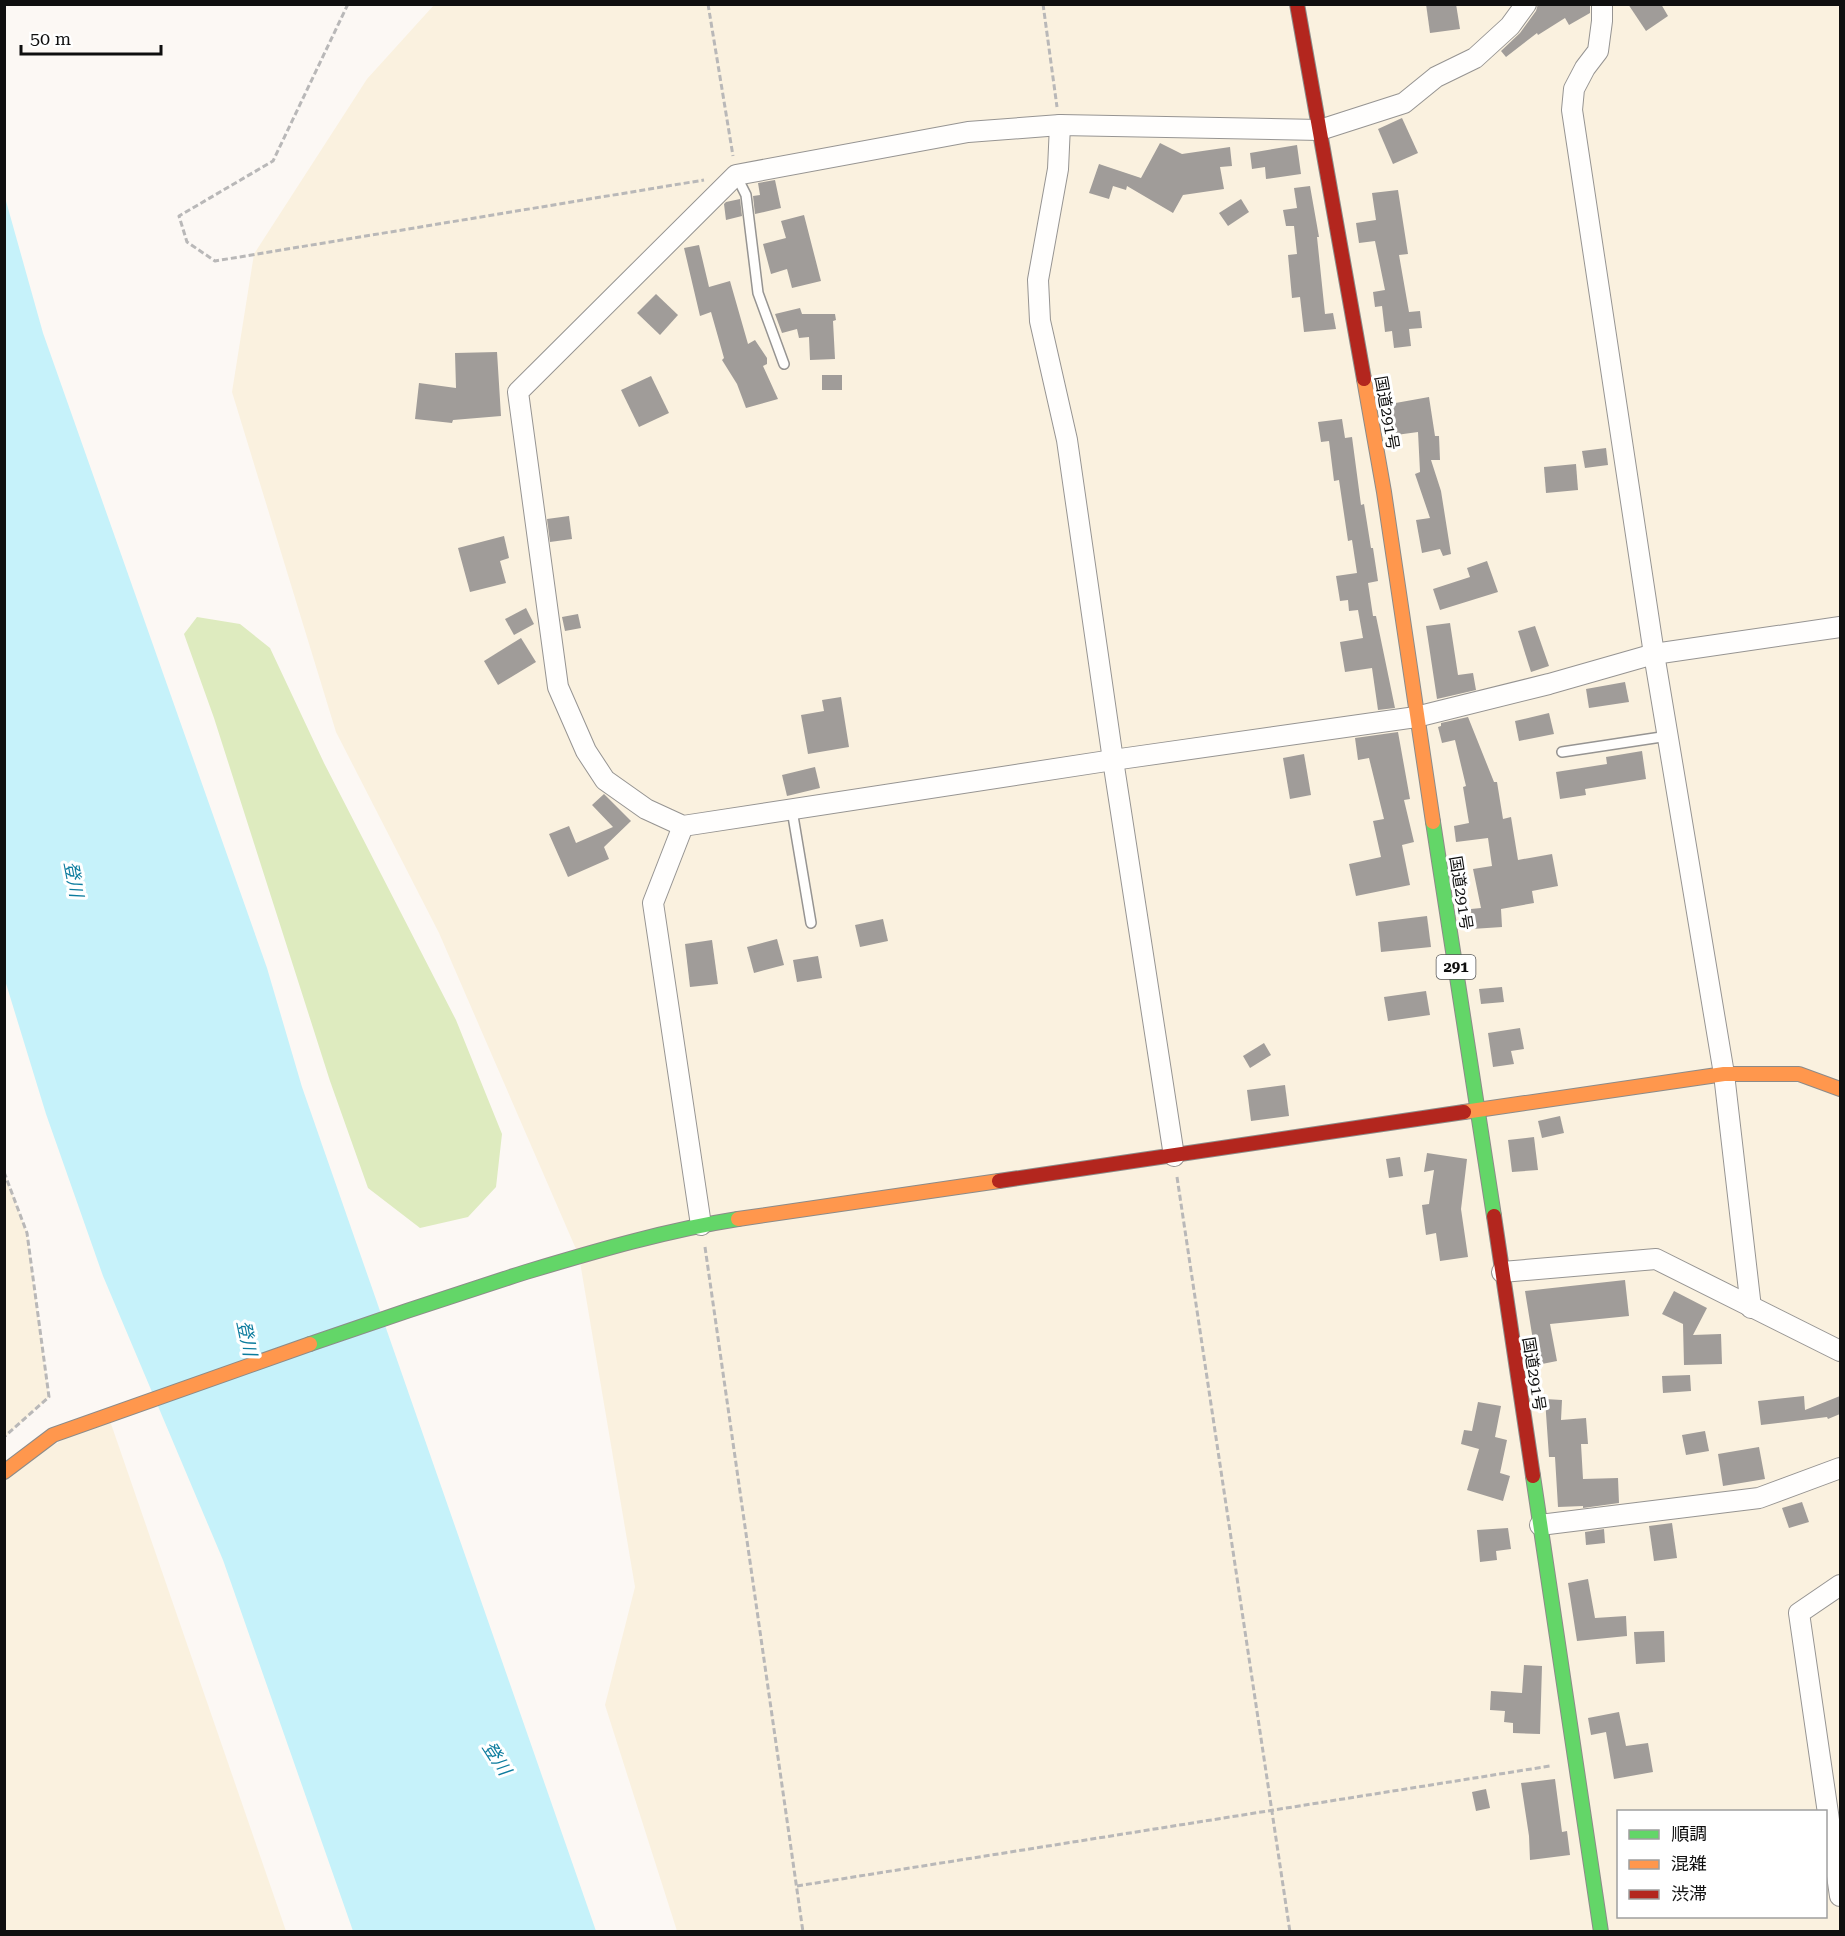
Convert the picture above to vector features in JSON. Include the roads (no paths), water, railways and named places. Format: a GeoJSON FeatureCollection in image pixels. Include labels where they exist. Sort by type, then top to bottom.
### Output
{"type":"FeatureCollection","features":[{"type":"Feature","properties":{"kind":"main road","name":"国道291号"},"geometry":{"type":"LineString","coordinates":[[1297,4],[1384,492],[1416,717],[1479,1110],[1601,1932]]}},
{"type":"Feature","properties":{"kind":"main road"},"geometry":{"type":"LineString","coordinates":[[4,1472],[53,1435],[108,1415],[421,1305],[579,1256],[701,1225],[1724,1074],[1799,1074],[1840,1089]]}},
{"type":"Feature","properties":{"kind":"street"},"geometry":{"type":"LineString","coordinates":[[1526,4],[1510,26],[1475,58],[1436,77],[1404,103],[1320,130],[1060,125],[968,132],[736,175],[518,392],[558,687],[586,751],[605,780],[646,809],[683,826],[1113,760],[1416,717],[1549,684],[1654,654],[1840,627]]}},
{"type":"Feature","properties":{"kind":"street"},"geometry":{"type":"LineString","coordinates":[[1602,4],[1598,51],[1585,68],[1574,89],[1572,110],[1654,654],[1724,1074],[1751,1308]]}},
{"type":"Feature","properties":{"kind":"street"},"geometry":{"type":"LineString","coordinates":[[1060,125],[1058,169],[1038,280],[1040,321],[1067,440],[1113,760],[1174,1156]]}},
{"type":"Feature","properties":{"kind":"street"},"geometry":{"type":"LineString","coordinates":[[683,826],[653,903],[701,1225]]}},
{"type":"Feature","properties":{"kind":"street"},"geometry":{"type":"LineString","coordinates":[[1502,1272],[1656,1259],[1840,1351]]}},
{"type":"Feature","properties":{"kind":"street"},"geometry":{"type":"LineString","coordinates":[[1540,1525],[1759,1498],[1840,1468]]}},
{"type":"Feature","properties":{"kind":"street"},"geometry":{"type":"LineString","coordinates":[[1840,1585],[1799,1612],[1840,1896]]}},
{"type":"Feature","properties":{"kind":"lane"},"geometry":{"type":"LineString","coordinates":[[736,175],[746,195],[758,293],[784,364]]}},
{"type":"Feature","properties":{"kind":"lane"},"geometry":{"type":"LineString","coordinates":[[1562,752],[1668,736]]}},
{"type":"Feature","properties":{"kind":"lane"},"geometry":{"type":"LineString","coordinates":[[792,810],[811,923]]}},
{"type":"Feature","properties":{"kind":"water","name":"登川"},"geometry":{"type":"Polygon","coordinates":[[[4,123],[6,201],[43,333],[267,968],[302,1087],[596,1931],[353,1931],[223,1560],[103,1276],[46,1114],[4,977],[4,123]]]}}]}
